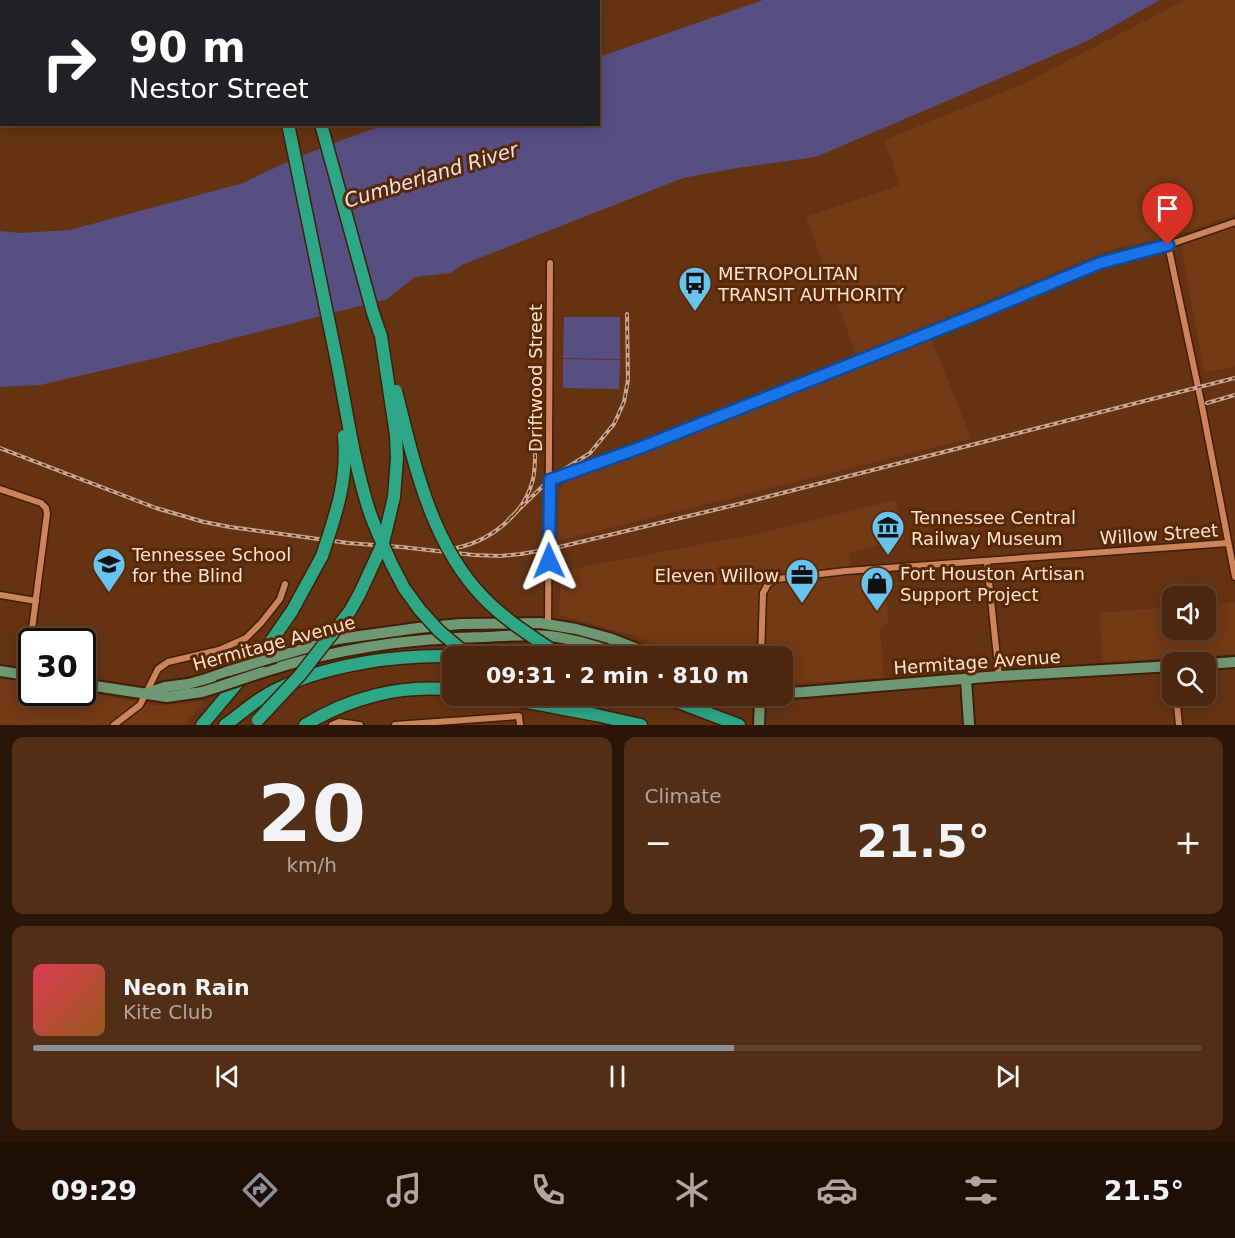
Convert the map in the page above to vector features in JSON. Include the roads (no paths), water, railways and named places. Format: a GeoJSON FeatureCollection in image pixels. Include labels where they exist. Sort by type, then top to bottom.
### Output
{"type":"FeatureCollection","features":[{"type":"Feature","properties":{"kind":"highway"},"geometry":{"type":"LineString","coordinates":[[288,126],[354,453],[367,505],[376,531],[404,588],[439,631],[457,646]]}},
{"type":"Feature","properties":{"kind":"highway"},"geometry":{"type":"LineString","coordinates":[[322,126],[413,458],[429,507],[462,572],[483,597],[520,629],[546,646]]}},
{"type":"Feature","properties":{"kind":"highway"},"geometry":{"type":"LineString","coordinates":[[256,723],[300,675],[350,611],[383,543],[394,497],[397,458],[396,435],[381,336]]}},
{"type":"Feature","properties":{"kind":"highway"},"geometry":{"type":"LineString","coordinates":[[202,725],[265,650],[292,610],[322,556],[339,507],[346,454],[336,357]]}},
{"type":"Feature","properties":{"kind":"highway"},"geometry":{"type":"LineString","coordinates":[[225,725],[263,698],[298,682],[342,667],[402,658],[442,656]]}},
{"type":"Feature","properties":{"kind":"highway"},"geometry":{"type":"LineString","coordinates":[[305,725],[368,696],[401,690],[442,689]]}},
{"type":"Feature","properties":{"kind":"highway"},"geometry":{"type":"LineString","coordinates":[[549,706],[640,725]]}},
{"type":"Feature","properties":{"kind":"highway"},"geometry":{"type":"LineString","coordinates":[[568,706],[596,715]]}},
{"type":"Feature","properties":{"kind":"highway"},"geometry":{"type":"LineString","coordinates":[[689,706],[739,725]]}},
{"type":"Feature","properties":{"kind":"main road","name":"Hermitage Avenue"},"geometry":{"type":"LineString","coordinates":[[146,693],[165,687],[206,680],[338,639],[418,628],[540,623],[609,638],[630,646]]}},
{"type":"Feature","properties":{"kind":"main road","name":"Hermitage Avenue"},"geometry":{"type":"LineString","coordinates":[[96,686],[167,697],[201,692],[327,654],[412,640],[549,636],[598,646]]}},
{"type":"Feature","properties":{"kind":"main road"},"geometry":{"type":"LineString","coordinates":[[1216,663],[1235,662]]}},
{"type":"Feature","properties":{"kind":"main road","name":"Hermitage Avenue"},"geometry":{"type":"LineString","coordinates":[[793,692],[999,676],[1162,667]]}},
{"type":"Feature","properties":{"kind":"main road"},"geometry":{"type":"LineString","coordinates":[[0,671],[18,674]]}},
{"type":"Feature","properties":{"kind":"main road"},"geometry":{"type":"LineString","coordinates":[[966,679],[969,725]]}},
{"type":"Feature","properties":{"kind":"main road"},"geometry":{"type":"LineString","coordinates":[[759,725],[760,706]]}},
{"type":"Feature","properties":{"kind":"street"},"geometry":{"type":"LineString","coordinates":[[550,480],[642,447],[1100,263],[1168,245],[1235,222]]}},
{"type":"Feature","properties":{"kind":"street"},"geometry":{"type":"LineString","coordinates":[[1168,245],[1235,577]]}},
{"type":"Feature","properties":{"kind":"street","name":"Driftwood Street"},"geometry":{"type":"LineString","coordinates":[[549,636],[550,263]]}},
{"type":"Feature","properties":{"kind":"street"},"geometry":{"type":"LineString","coordinates":[[0,489],[41,503],[48,514],[33,628]]}},
{"type":"Feature","properties":{"kind":"street","name":"Willow Street"},"geometry":{"type":"LineString","coordinates":[[761,646],[763,593],[769,582],[777,579],[846,571],[1228,543]]}},
{"type":"Feature","properties":{"kind":"street"},"geometry":{"type":"LineString","coordinates":[[987,562],[999,676]]}},
{"type":"Feature","properties":{"kind":"street"},"geometry":{"type":"LineString","coordinates":[[114,725],[140,705],[158,669],[168,662],[219,651],[246,638],[280,599],[285,584]]}},
{"type":"Feature","properties":{"kind":"street"},"geometry":{"type":"LineString","coordinates":[[0,595],[36,601]]}},
{"type":"Feature","properties":{"kind":"street"},"geometry":{"type":"LineString","coordinates":[[1177,706],[1179,725]]}},
{"type":"Feature","properties":{"kind":"street"},"geometry":{"type":"LineString","coordinates":[[395,725],[519,716],[520,725]]}},
{"type":"Feature","properties":{"kind":"street"},"geometry":{"type":"LineString","coordinates":[[332,725],[339,722],[360,725]]}},
{"type":"Feature","properties":{"kind":"water","name":"Cumberland River"},"geometry":{"type":"Polygon","coordinates":[[[763,0],[1160,0],[1087,41],[816,157],[683,178],[464,264],[450,273],[415,277],[387,299],[161,357],[40,385],[0,387],[0,231],[20,233],[70,230],[243,183],[314,151],[383,126],[600,126],[600,57],[763,0]]]}},
{"type":"Feature","properties":{"kind":"water"},"geometry":{"type":"Polygon","coordinates":[[[564,317],[620,317],[620,359],[563,358],[564,317]]]}},
{"type":"Feature","properties":{"kind":"water"},"geometry":{"type":"Polygon","coordinates":[[[563,359],[620,360],[619,389],[563,388],[563,359]]]}},
{"type":"Feature","properties":{"kind":"railway"},"geometry":{"type":"LineString","coordinates":[[509,519],[546,483],[590,453],[614,424],[624,402],[628,380],[627,314]]}},
{"type":"Feature","properties":{"kind":"railway"},"geometry":{"type":"LineString","coordinates":[[0,448],[156,508],[204,522],[348,543],[500,556],[555,548],[739,504],[1235,378]]}},
{"type":"Feature","properties":{"kind":"railway"},"geometry":{"type":"LineString","coordinates":[[450,549],[490,535],[512,517],[528,493],[535,464],[536,387]]}},
{"type":"Feature","properties":{"kind":"railway"},"geometry":{"type":"LineString","coordinates":[[1207,403],[1235,395]]}},
{"type":"Feature","properties":{"kind":"place","name":"METROPOLITAN TRANSIT AUTHORITY"},"geometry":{"type":"Point","coordinates":[695,312]}},
{"type":"Feature","properties":{"kind":"place","name":"Tennessee Central Railway Museum"},"geometry":{"type":"Point","coordinates":[888,556]}},
{"type":"Feature","properties":{"kind":"place","name":"Tennessee School for the Blind"},"geometry":{"type":"Point","coordinates":[109,593]}},
{"type":"Feature","properties":{"kind":"place","name":"Eleven Willow"},"geometry":{"type":"Point","coordinates":[802,604]}},
{"type":"Feature","properties":{"kind":"place","name":"Fort Houston Artisan Support Project"},"geometry":{"type":"Point","coordinates":[877,612]}}]}
